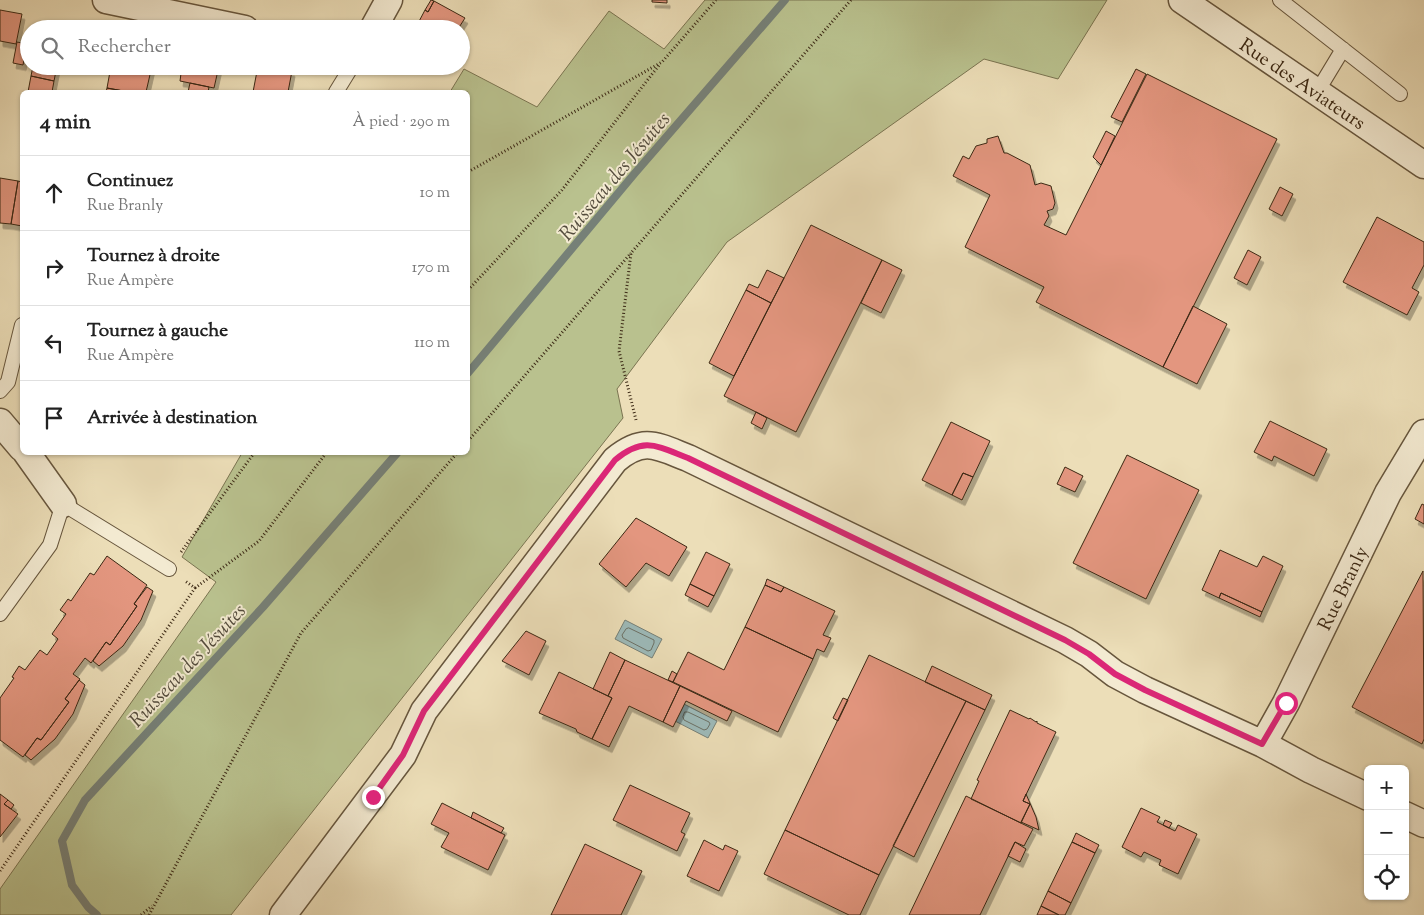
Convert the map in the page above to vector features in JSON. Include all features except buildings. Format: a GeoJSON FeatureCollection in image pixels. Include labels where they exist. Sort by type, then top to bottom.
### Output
{"type":"FeatureCollection","features":[{"type":"Feature","properties":{"kind":"street"},"geometry":{"type":"LineString","coordinates":[[106,0],[202,20]]}},
{"type":"Feature","properties":{"kind":"street"},"geometry":{"type":"LineString","coordinates":[[379,20],[389,0]]}},
{"type":"Feature","properties":{"kind":"street","name":"Rue des Aviateurs"},"geometry":{"type":"LineString","coordinates":[[1182,0],[1424,165]]}},
{"type":"Feature","properties":{"kind":"street"},"geometry":{"type":"LineString","coordinates":[[0,422],[20,446]]}},
{"type":"Feature","properties":{"kind":"street","name":"Rue Branly"},"geometry":{"type":"LineString","coordinates":[[1262,744],[1286,703],[1388,493],[1424,433]]}},
{"type":"Feature","properties":{"kind":"street"},"geometry":{"type":"LineString","coordinates":[[283,915],[403,755],[424,711],[615,460],[627,450],[642,445],[657,446],[688,458],[985,601],[1065,640],[1089,654],[1115,674],[1145,690],[1262,744],[1364,795]]}},
{"type":"Feature","properties":{"kind":"street"},"geometry":{"type":"LineString","coordinates":[[28,455],[63,504]]}},
{"type":"Feature","properties":{"kind":"street"},"geometry":{"type":"LineString","coordinates":[[1409,817],[1424,824]]}},
{"type":"Feature","properties":{"kind":"lane"},"geometry":{"type":"LineString","coordinates":[[1280,0],[1400,94]]}},
{"type":"Feature","properties":{"kind":"lane"},"geometry":{"type":"LineString","coordinates":[[1317,92],[1343,49]]}},
{"type":"Feature","properties":{"kind":"lane"},"geometry":{"type":"LineString","coordinates":[[337,90],[346,75]]}},
{"type":"Feature","properties":{"kind":"lane"},"geometry":{"type":"LineString","coordinates":[[0,391],[8,382],[20,332]]}},
{"type":"Feature","properties":{"kind":"lane"},"geometry":{"type":"LineString","coordinates":[[0,614],[50,545],[63,504],[168,570]]}},
{"type":"Feature","properties":{"kind":"path"},"geometry":{"type":"LineString","coordinates":[[470,288],[562,190],[662,62],[716,0]]}},
{"type":"Feature","properties":{"kind":"path"},"geometry":{"type":"LineString","coordinates":[[470,439],[851,0]]}},
{"type":"Feature","properties":{"kind":"path"},"geometry":{"type":"LineString","coordinates":[[470,171],[662,62]]}},
{"type":"Feature","properties":{"kind":"path"},"geometry":{"type":"LineString","coordinates":[[631,253],[619,351],[642,445]]}},
{"type":"Feature","properties":{"kind":"path"},"geometry":{"type":"LineString","coordinates":[[195,588],[168,570],[253,455]]}},
{"type":"Feature","properties":{"kind":"path"},"geometry":{"type":"LineString","coordinates":[[0,872],[195,588],[259,541],[325,455]]}},
{"type":"Feature","properties":{"kind":"path"},"geometry":{"type":"LineString","coordinates":[[149,915],[301,633],[455,455]]}},
{"type":"Feature","properties":{"kind":"path"},"geometry":{"type":"LineString","coordinates":[[141,915],[154,904]]}},
{"type":"Feature","properties":{"kind":"green space"},"geometry":{"type":"Polygon","coordinates":[[[705,0],[1107,0],[1058,79],[984,59],[727,242],[617,389],[623,418],[231,915],[0,915],[0,889],[216,582],[182,557],[241,455],[470,455],[470,90],[451,90],[460,75],[470,75],[470,72],[537,107],[609,11],[664,49],[705,0]]]}},
{"type":"Feature","properties":{"kind":"water"},"geometry":{"type":"Polygon","coordinates":[[[625,620],[662,639],[652,658],[615,639],[625,620]]]}},
{"type":"Feature","properties":{"kind":"water"},"geometry":{"type":"Polygon","coordinates":[[[684,704],[717,721],[708,738],[675,721],[684,704]]]}},
{"type":"Feature","properties":{"kind":"waterway","name":"Ruisseau des Jésuites"},"geometry":{"type":"LineString","coordinates":[[470,371],[635,173],[785,0]]}},
{"type":"Feature","properties":{"kind":"waterway","name":"Ruisseau des Jésuites"},"geometry":{"type":"LineString","coordinates":[[97,915],[88,907],[72,885],[62,841],[85,800],[263,607],[395,455]]}},
{"type":"Feature","properties":{"kind":"route"},"geometry":{"type":"LineString","coordinates":[[373,797],[403,755],[424,711],[458,669],[615,460],[627,450],[642,445],[657,446],[688,458],[1065,640],[1089,654],[1115,674],[1145,690],[1262,744],[1286,703]]}}]}
